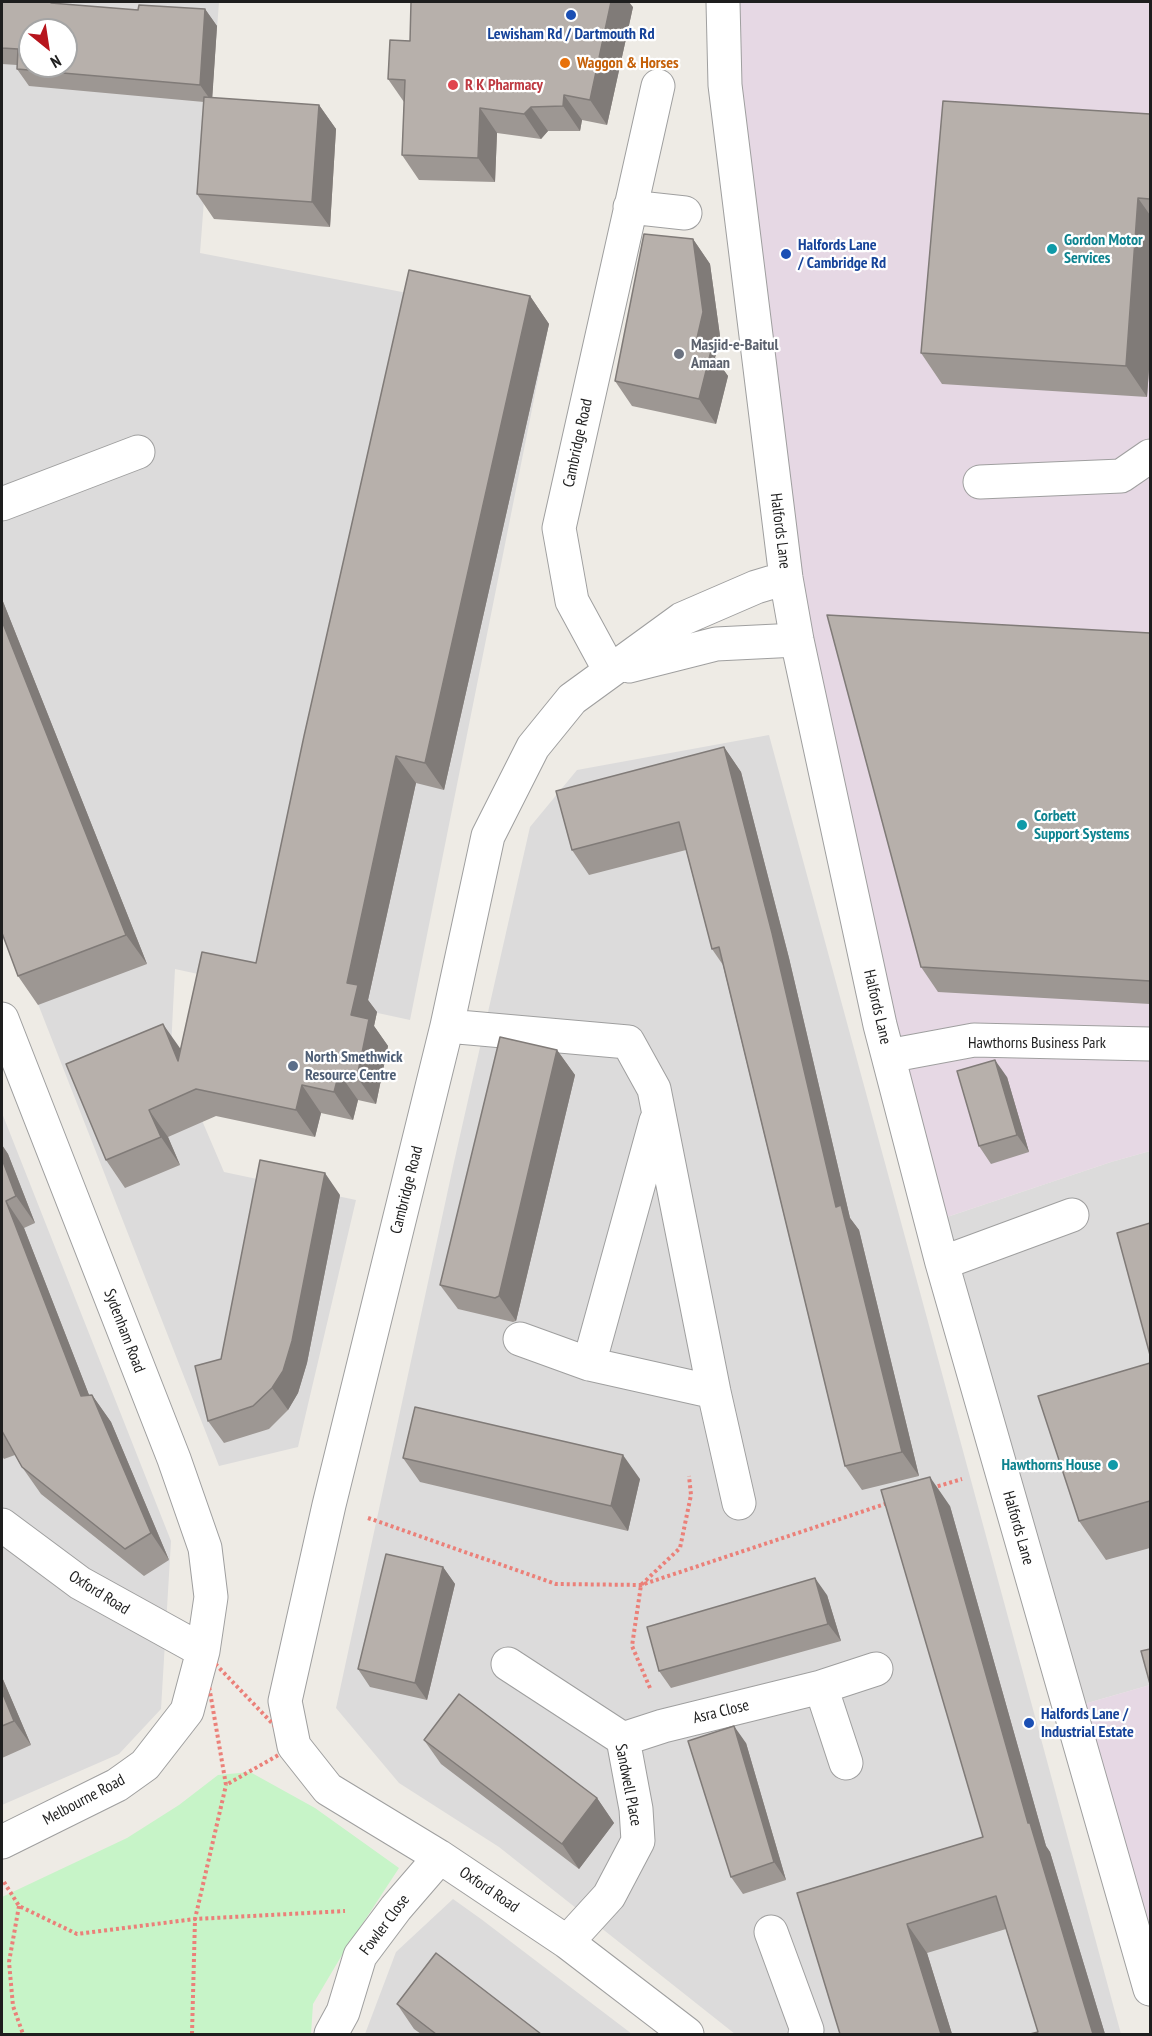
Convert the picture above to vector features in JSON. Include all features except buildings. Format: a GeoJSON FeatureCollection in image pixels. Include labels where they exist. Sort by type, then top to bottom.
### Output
{"type":"FeatureCollection","features":[{"type":"Feature","properties":{"kind":"street","name":"Halfords Lane"},"geometry":{"type":"LineString","coordinates":[[723,2],[725,85],[786,578],[797,640],[888,1056],[942,1263],[1150,1989]]}},
{"type":"Feature","properties":{"kind":"street","name":"Cambridge Road"},"geometry":{"type":"LineString","coordinates":[[610,671],[572,601],[559,528],[658,86]]}},
{"type":"Feature","properties":{"kind":"street"},"geometry":{"type":"LineString","coordinates":[[630,207],[685,213]]}},
{"type":"Feature","properties":{"kind":"street"},"geometry":{"type":"LineString","coordinates":[[2,504],[138,452]]}},
{"type":"Feature","properties":{"kind":"street"},"geometry":{"type":"LineString","coordinates":[[980,482],[1121,476],[1150,456]]}},
{"type":"Feature","properties":{"kind":"street","name":"Cambridge Road"},"geometry":{"type":"LineString","coordinates":[[294,1746],[285,1701],[329,1505],[447,1026],[488,836],[533,747],[572,699],[682,620],[756,587],[786,578]]}},
{"type":"Feature","properties":{"kind":"street","name":"Cambridge Road"},"geometry":{"type":"LineString","coordinates":[[610,671],[716,644],[797,640]]}},
{"type":"Feature","properties":{"kind":"street","name":"Sydenham Road"},"geometry":{"type":"LineString","coordinates":[[2,1019],[170,1448],[205,1548],[211,1597],[202,1651]]}},
{"type":"Feature","properties":{"kind":"street"},"geometry":{"type":"LineString","coordinates":[[447,1026],[628,1042],[654,1089],[714,1392],[740,1503]]}},
{"type":"Feature","properties":{"kind":"street","name":"Hawthorns Business Park"},"geometry":{"type":"LineString","coordinates":[[888,1056],[974,1040],[1150,1044]]}},
{"type":"Feature","properties":{"kind":"street"},"geometry":{"type":"LineString","coordinates":[[589,1364],[658,1113]]}},
{"type":"Feature","properties":{"kind":"street"},"geometry":{"type":"LineString","coordinates":[[942,1263],[1072,1215]]}},
{"type":"Feature","properties":{"kind":"street"},"geometry":{"type":"LineString","coordinates":[[520,1339],[589,1364],[714,1392]]}},
{"type":"Feature","properties":{"kind":"street","name":"Oxford Road"},"geometry":{"type":"LineString","coordinates":[[2,1525],[80,1583],[202,1651]]}},
{"type":"Feature","properties":{"kind":"street","name":"Melbourne Road"},"geometry":{"type":"LineString","coordinates":[[2,1842],[117,1785],[145,1765],[187,1711],[202,1651]]}},
{"type":"Feature","properties":{"kind":"street","name":"Sandwell Place"},"geometry":{"type":"LineString","coordinates":[[508,1664],[623,1739],[636,1809],[638,1841],[609,1896],[567,1942]]}},
{"type":"Feature","properties":{"kind":"street","name":"Asra Close"},"geometry":{"type":"LineString","coordinates":[[623,1739],[663,1726],[821,1687],[876,1669]]}},
{"type":"Feature","properties":{"kind":"street"},"geometry":{"type":"LineString","coordinates":[[821,1687],[846,1763]]}},
{"type":"Feature","properties":{"kind":"street","name":"Oxford Road"},"geometry":{"type":"LineString","coordinates":[[294,1746],[328,1789],[440,1857],[567,1942],[687,2034]]}},
{"type":"Feature","properties":{"kind":"street","name":"Fowler Close"},"geometry":{"type":"LineString","coordinates":[[332,2034],[343,2012],[360,1956],[396,1908],[440,1857]]}},
{"type":"Feature","properties":{"kind":"street"},"geometry":{"type":"LineString","coordinates":[[771,1932],[807,2030],[805,2034]]}},
{"type":"Feature","properties":{"kind":"path"},"geometry":{"type":"LineString","coordinates":[[921,1492],[1000,1466]]}},
{"type":"Feature","properties":{"kind":"path"},"geometry":{"type":"LineString","coordinates":[[663,1726],[632,1646],[641,1585],[680,1548],[692,1495],[688,1473]]}},
{"type":"Feature","properties":{"kind":"path"},"geometry":{"type":"LineString","coordinates":[[329,1505],[556,1584],[641,1585],[899,1499]]}},
{"type":"Feature","properties":{"kind":"path"},"geometry":{"type":"LineString","coordinates":[[192,2034],[195,1919],[226,1785],[202,1651]]}},
{"type":"Feature","properties":{"kind":"path"},"geometry":{"type":"LineString","coordinates":[[226,1785],[294,1746]]}},
{"type":"Feature","properties":{"kind":"path"},"geometry":{"type":"LineString","coordinates":[[2,1877],[19,1906],[77,1934],[195,1919],[396,1908]]}},
{"type":"Feature","properties":{"kind":"path"},"geometry":{"type":"LineString","coordinates":[[19,1906],[9,1962],[13,2006],[23,2034]]}},
{"type":"Feature","properties":{"kind":"shaded area"},"geometry":{"type":"Polygon","coordinates":[[[2,2],[219,2],[200,253],[428,297],[549,324],[410,1020],[175,969],[171,1048],[224,1172],[356,1200],[298,1447],[219,1466],[2,912],[2,2]]]}},
{"type":"Feature","properties":{"kind":"shaded area"},"geometry":{"type":"Polygon","coordinates":[[[723,2],[1150,2],[1150,1151],[932,1222],[797,640],[723,2]]]}},
{"type":"Feature","properties":{"kind":"shaded area"},"geometry":{"type":"Polygon","coordinates":[[[769,735],[1121,2034],[735,2034],[499,1847],[399,1783],[336,1708],[454,1162],[530,827],[577,770],[769,735]]]}},
{"type":"Feature","properties":{"kind":"shaded area"},"geometry":{"type":"Polygon","coordinates":[[[2,1113],[171,1541],[161,1709],[119,1754],[2,1805],[2,1113]]]}},
{"type":"Feature","properties":{"kind":"shaded area"},"geometry":{"type":"Polygon","coordinates":[[[1150,1151],[1150,1685],[1070,1708],[932,1222],[1150,1151]]]}},
{"type":"Feature","properties":{"kind":"shaded area"},"geometry":{"type":"Polygon","coordinates":[[[1150,1685],[1150,1989],[1070,1708],[1150,1685]]]}},
{"type":"Feature","properties":{"kind":"shaded area"},"geometry":{"type":"Polygon","coordinates":[[[453,1899],[632,2034],[365,2034],[396,1952],[453,1899]]]}},
{"type":"Feature","properties":{"kind":"green space"},"geometry":{"type":"Polygon","coordinates":[[[250,1772],[315,1808],[399,1868],[313,2004],[311,2034],[2,2034],[2,1897],[127,1838],[179,1805],[218,1775],[250,1772]]]}},
{"type":"Feature","properties":{"kind":"place","name":"Lewisham Rd / Dartmouth Rd"},"geometry":{"type":"Point","coordinates":[571,15]}},
{"type":"Feature","properties":{"kind":"place","name":"Waggon & Horses"},"geometry":{"type":"Point","coordinates":[565,63]}},
{"type":"Feature","properties":{"kind":"place","name":"R K Pharmacy"},"geometry":{"type":"Point","coordinates":[453,85]}},
{"type":"Feature","properties":{"kind":"place","name":"Gordon Motor Services"},"geometry":{"type":"Point","coordinates":[1052,249]}},
{"type":"Feature","properties":{"kind":"place","name":"Halfords Lane / Cambridge Rd"},"geometry":{"type":"Point","coordinates":[786,254]}},
{"type":"Feature","properties":{"kind":"place","name":"Masjid-e-Baitul Amaan"},"geometry":{"type":"Point","coordinates":[679,354]}},
{"type":"Feature","properties":{"kind":"place","name":"Corbett Support Systems"},"geometry":{"type":"Point","coordinates":[1022,825]}},
{"type":"Feature","properties":{"kind":"place","name":"North Smethwick Resource Centre"},"geometry":{"type":"Point","coordinates":[293,1066]}},
{"type":"Feature","properties":{"kind":"place","name":"Hawthorns House"},"geometry":{"type":"Point","coordinates":[1113,1465]}},
{"type":"Feature","properties":{"kind":"place","name":"Halfords Lane / Industrial Estate"},"geometry":{"type":"Point","coordinates":[1029,1723]}}]}
